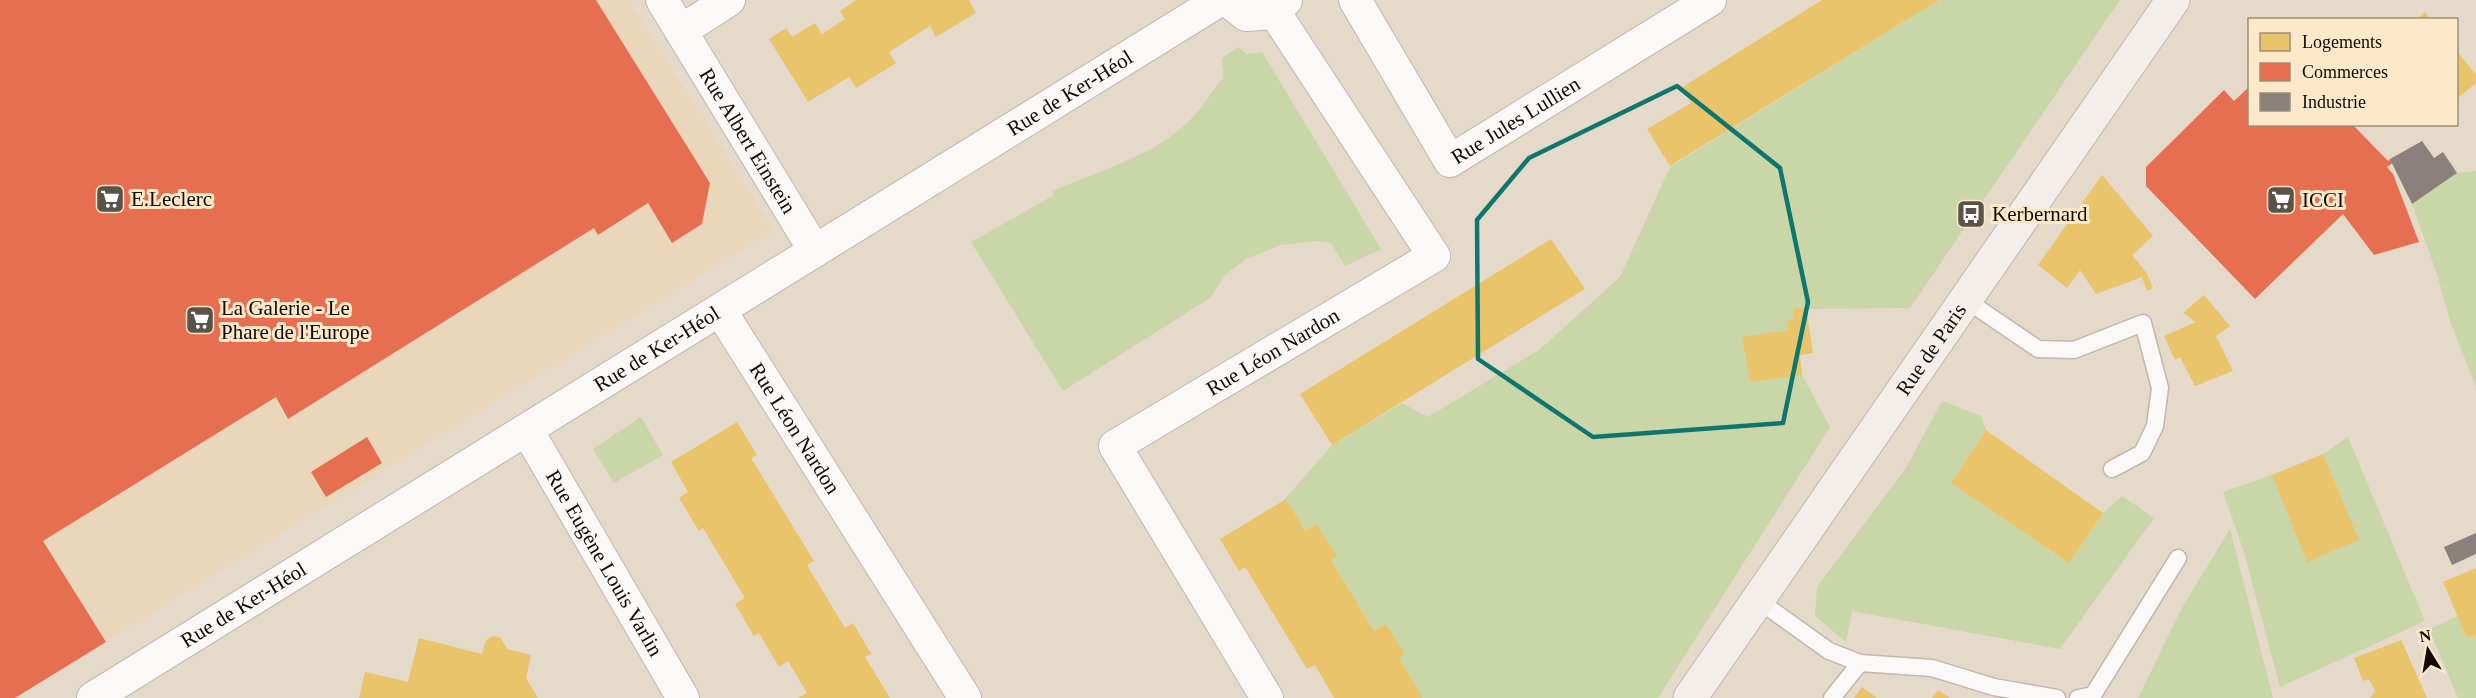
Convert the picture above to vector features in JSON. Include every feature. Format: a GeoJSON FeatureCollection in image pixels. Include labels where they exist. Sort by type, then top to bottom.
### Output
{"type":"FeatureCollection","features":[{"type":"Feature","properties":{"kind":"main road","name":"Rue de Paris"},"geometry":{"type":"LineString","coordinates":[[1690,698],[2173,0]]}},
{"type":"Feature","properties":{"kind":"street","name":"Rue Albert Einstein"},"geometry":{"type":"LineString","coordinates":[[662,0],[815,250]]}},
{"type":"Feature","properties":{"kind":"street"},"geometry":{"type":"LineString","coordinates":[[681,31],[729,0]]}},
{"type":"Feature","properties":{"kind":"street","name":"Rue de Ker-Héol"},"geometry":{"type":"LineString","coordinates":[[93,698],[1220,0]]}},
{"type":"Feature","properties":{"kind":"street"},"geometry":{"type":"LineString","coordinates":[[1227,0],[1246,15],[1281,6]]}},
{"type":"Feature","properties":{"kind":"street","name":"Rue Jules Lullien"},"geometry":{"type":"LineString","coordinates":[[1355,0],[1450,161],[1710,0]]}},
{"type":"Feature","properties":{"kind":"street","name":"Rue Léon Nardon"},"geometry":{"type":"LineString","coordinates":[[1267,698],[1115,446],[1434,256],[1281,6]]}},
{"type":"Feature","properties":{"kind":"street","name":"Rue Léon Nardon"},"geometry":{"type":"LineString","coordinates":[[720,310],[965,698]]}},
{"type":"Feature","properties":{"kind":"street","name":"Rue Eugène Louis Varlin"},"geometry":{"type":"LineString","coordinates":[[527,430],[683,698]]}},
{"type":"Feature","properties":{"kind":"lane"},"geometry":{"type":"LineString","coordinates":[[1966,300],[2038,349],[2074,351],[2143,323],[2160,388],[2155,426],[2142,453],[2112,469]]}},
{"type":"Feature","properties":{"kind":"lane"},"geometry":{"type":"LineString","coordinates":[[2078,698],[2093,695],[2178,558]]}},
{"type":"Feature","properties":{"kind":"lane"},"geometry":{"type":"LineString","coordinates":[[1758,600],[1829,651],[1860,663],[1932,668],[1994,687],[2057,698]]}},
{"type":"Feature","properties":{"kind":"lane"},"geometry":{"type":"LineString","coordinates":[[1832,698],[1860,663]]}},
{"type":"Feature","properties":{"kind":"highlighted area"},"geometry":{"type":"Polygon","coordinates":[[[1677,86],[1780,168],[1808,302],[1783,423],[1593,437],[1478,359],[1477,220],[1529,158],[1677,86]]]}},
{"type":"Feature","properties":{"kind":"shaded area","name":"La Galerie - Le Phare de l'Europe"},"geometry":{"type":"Polygon","coordinates":[[[0,0],[630,0],[774,231],[15,698],[0,698],[0,0]]]}},
{"type":"Feature","properties":{"kind":"green space"},"geometry":{"type":"Polygon","coordinates":[[[1939,0],[2120,0],[1910,308],[1793,309],[1794,319],[1787,321],[1788,330],[1743,337],[1750,382],[1802,375],[1830,427],[1658,698],[1423,698],[1399,658],[1404,654],[1386,624],[1374,631],[1331,560],[1336,556],[1317,524],[1305,530],[1286,499],[1283,501],[1332,445],[1402,403],[1428,417],[1539,350],[1620,277],[1670,167],[1939,0]]]}},
{"type":"Feature","properties":{"kind":"green space"},"geometry":{"type":"Polygon","coordinates":[[[1238,47],[1247,54],[1262,52],[1381,249],[1345,266],[1331,243],[1315,241],[1281,245],[1246,259],[1226,274],[1210,298],[1063,391],[971,242],[1054,195],[1052,191],[1142,154],[1175,133],[1198,111],[1223,77],[1222,58],[1238,47]]]}},
{"type":"Feature","properties":{"kind":"green space"},"geometry":{"type":"Polygon","coordinates":[[[2476,171],[2476,387],[2450,321],[2437,274],[2412,204],[2457,173],[2476,171]]]}},
{"type":"Feature","properties":{"kind":"green space"},"geometry":{"type":"Polygon","coordinates":[[[1942,401],[1981,416],[1986,430],[1951,483],[2069,563],[2103,513],[2122,496],[2154,518],[2060,649],[1852,611],[1846,642],[1815,616],[1817,587],[1906,468],[1942,401]]]}},
{"type":"Feature","properties":{"kind":"green space"},"geometry":{"type":"Polygon","coordinates":[[[641,417],[663,455],[614,483],[593,449],[641,417]]]}},
{"type":"Feature","properties":{"kind":"green space"},"geometry":{"type":"Polygon","coordinates":[[[2348,437],[2425,621],[2280,687],[2243,549],[2223,492],[2272,475],[2359,540],[2323,454],[2348,437]]]}},
{"type":"Feature","properties":{"kind":"green space"},"geometry":{"type":"Polygon","coordinates":[[[2230,529],[2273,698],[2138,698],[2182,608],[2230,529]]]}},
{"type":"Feature","properties":{"kind":"green space"},"geometry":{"type":"Polygon","coordinates":[[[2458,616],[2467,638],[2476,635],[2476,698],[2458,698],[2429,629],[2458,616]]]}},
{"type":"Feature","properties":{"kind":"building: Logements"},"geometry":{"type":"Polygon","coordinates":[[[856,0],[969,0],[976,13],[936,37],[930,26],[889,52],[896,63],[856,88],[849,77],[808,102],[769,39],[786,28],[792,37],[815,23],[822,34],[845,19],[840,11],[856,0]]]}},
{"type":"Feature","properties":{"kind":"building: Logements"},"geometry":{"type":"Polygon","coordinates":[[[1822,0],[1939,0],[1670,166],[1647,129],[1691,103],[1681,88],[1822,0]]]}},
{"type":"Feature","properties":{"kind":"building: Logements"},"geometry":{"type":"Polygon","coordinates":[[[2425,12],[2430,18],[2418,18],[2425,12]]]}},
{"type":"Feature","properties":{"kind":"building: Logements"},"geometry":{"type":"Polygon","coordinates":[[[2458,52],[2476,75],[2476,83],[2458,98],[2458,52]]]}},
{"type":"Feature","properties":{"kind":"building: Logements"},"geometry":{"type":"Polygon","coordinates":[[[2102,175],[2153,236],[2132,255],[2146,272],[2153,288],[2147,291],[2142,277],[2096,294],[2080,270],[2067,288],[2038,265],[2102,175]]]}},
{"type":"Feature","properties":{"kind":"building: Logements"},"geometry":{"type":"Polygon","coordinates":[[[1551,239],[1585,289],[1332,445],[1300,394],[1551,239]]]}},
{"type":"Feature","properties":{"kind":"building: Logements"},"geometry":{"type":"Polygon","coordinates":[[[2204,295],[2230,326],[2216,336],[2233,371],[2195,386],[2180,357],[2175,360],[2164,336],[2196,322],[2183,313],[2204,295]]]}},
{"type":"Feature","properties":{"kind":"building: Logements"},"geometry":{"type":"Polygon","coordinates":[[[1806,308],[1813,353],[1800,355],[1802,375],[1750,382],[1742,337],[1788,330],[1787,320],[1794,319],[1793,309],[1806,308]]]}},
{"type":"Feature","properties":{"kind":"building: Logements"},"geometry":{"type":"Polygon","coordinates":[[[737,422],[757,455],[751,458],[814,561],[807,565],[845,628],[853,623],[871,654],[865,657],[890,698],[797,698],[807,693],[788,661],[779,667],[759,633],[754,636],[735,604],[745,598],[703,528],[699,531],[679,498],[688,492],[671,462],[737,422]]]}},
{"type":"Feature","properties":{"kind":"building: Logements"},"geometry":{"type":"Polygon","coordinates":[[[1986,430],[2103,513],[2069,563],[1951,483],[1986,430]]]}},
{"type":"Feature","properties":{"kind":"building: Logements"},"geometry":{"type":"Polygon","coordinates":[[[2323,454],[2359,540],[2307,562],[2272,475],[2323,454]]]}},
{"type":"Feature","properties":{"kind":"building: Logements"},"geometry":{"type":"Polygon","coordinates":[[[1286,499],[1305,530],[1317,524],[1337,556],[1331,560],[1374,631],[1386,624],[1405,654],[1399,658],[1423,698],[1334,698],[1315,665],[1307,669],[1245,567],[1239,571],[1220,539],[1286,499]]]}},
{"type":"Feature","properties":{"kind":"building: Logements"},"geometry":{"type":"Polygon","coordinates":[[[2476,568],[2476,635],[2467,638],[2443,582],[2476,568]]]}},
{"type":"Feature","properties":{"kind":"building: Logements"},"geometry":{"type":"Polygon","coordinates":[[[493,636],[501,638],[507,649],[531,655],[526,678],[538,698],[359,698],[365,672],[408,682],[419,638],[482,654],[486,640],[493,636]]]}},
{"type":"Feature","properties":{"kind":"building: Logements"},"geometry":{"type":"Polygon","coordinates":[[[2401,640],[2427,698],[2370,698],[2375,691],[2369,679],[2363,681],[2354,658],[2401,640]]]}},
{"type":"Feature","properties":{"kind":"building: Logements"},"geometry":{"type":"Polygon","coordinates":[[[1862,687],[1877,698],[1854,698],[1862,687]]]}},
{"type":"Feature","properties":{"kind":"building: Logements"},"geometry":{"type":"Polygon","coordinates":[[[1938,690],[1950,698],[1932,698],[1938,690]]]}},
{"type":"Feature","properties":{"kind":"building: Commerces","name":"La Galerie - Le Phare de l'Europe"},"geometry":{"type":"Polygon","coordinates":[[[0,0],[596,0],[710,183],[702,224],[672,243],[648,203],[598,235],[594,228],[288,419],[276,397],[43,541],[106,642],[15,698],[0,698],[0,0]]]}},
{"type":"Feature","properties":{"kind":"building: Commerces","name":"ICCI"},"geometry":{"type":"Polygon","coordinates":[[[2248,88],[2248,126],[2354,126],[2388,161],[2390,159],[2393,163],[2387,167],[2393,174],[2419,242],[2374,255],[2343,214],[2255,299],[2146,186],[2146,167],[2224,90],[2234,101],[2248,88]]]}},
{"type":"Feature","properties":{"kind":"building: Commerces"},"geometry":{"type":"Polygon","coordinates":[[[367,437],[382,463],[326,497],[311,472],[367,437]]]}},
{"type":"Feature","properties":{"kind":"building: Industrie"},"geometry":{"type":"Polygon","coordinates":[[[2422,141],[2434,158],[2443,152],[2457,173],[2412,204],[2390,159],[2422,141]]]}},
{"type":"Feature","properties":{"kind":"building: Industrie"},"geometry":{"type":"Polygon","coordinates":[[[2476,533],[2476,554],[2452,565],[2444,547],[2476,533]]]}},
{"type":"Feature","properties":{"kind":"place","name":"E.Leclerc"},"geometry":{"type":"Point","coordinates":[110,199]}},
{"type":"Feature","properties":{"kind":"place","name":"ICCI"},"geometry":{"type":"Point","coordinates":[2281,200]}},
{"type":"Feature","properties":{"kind":"place","name":"Kerbernard"},"geometry":{"type":"Point","coordinates":[1971,214]}},
{"type":"Feature","properties":{"kind":"place","name":"La Galerie - Le Phare de l'Europe"},"geometry":{"type":"Point","coordinates":[200,320]}}]}
